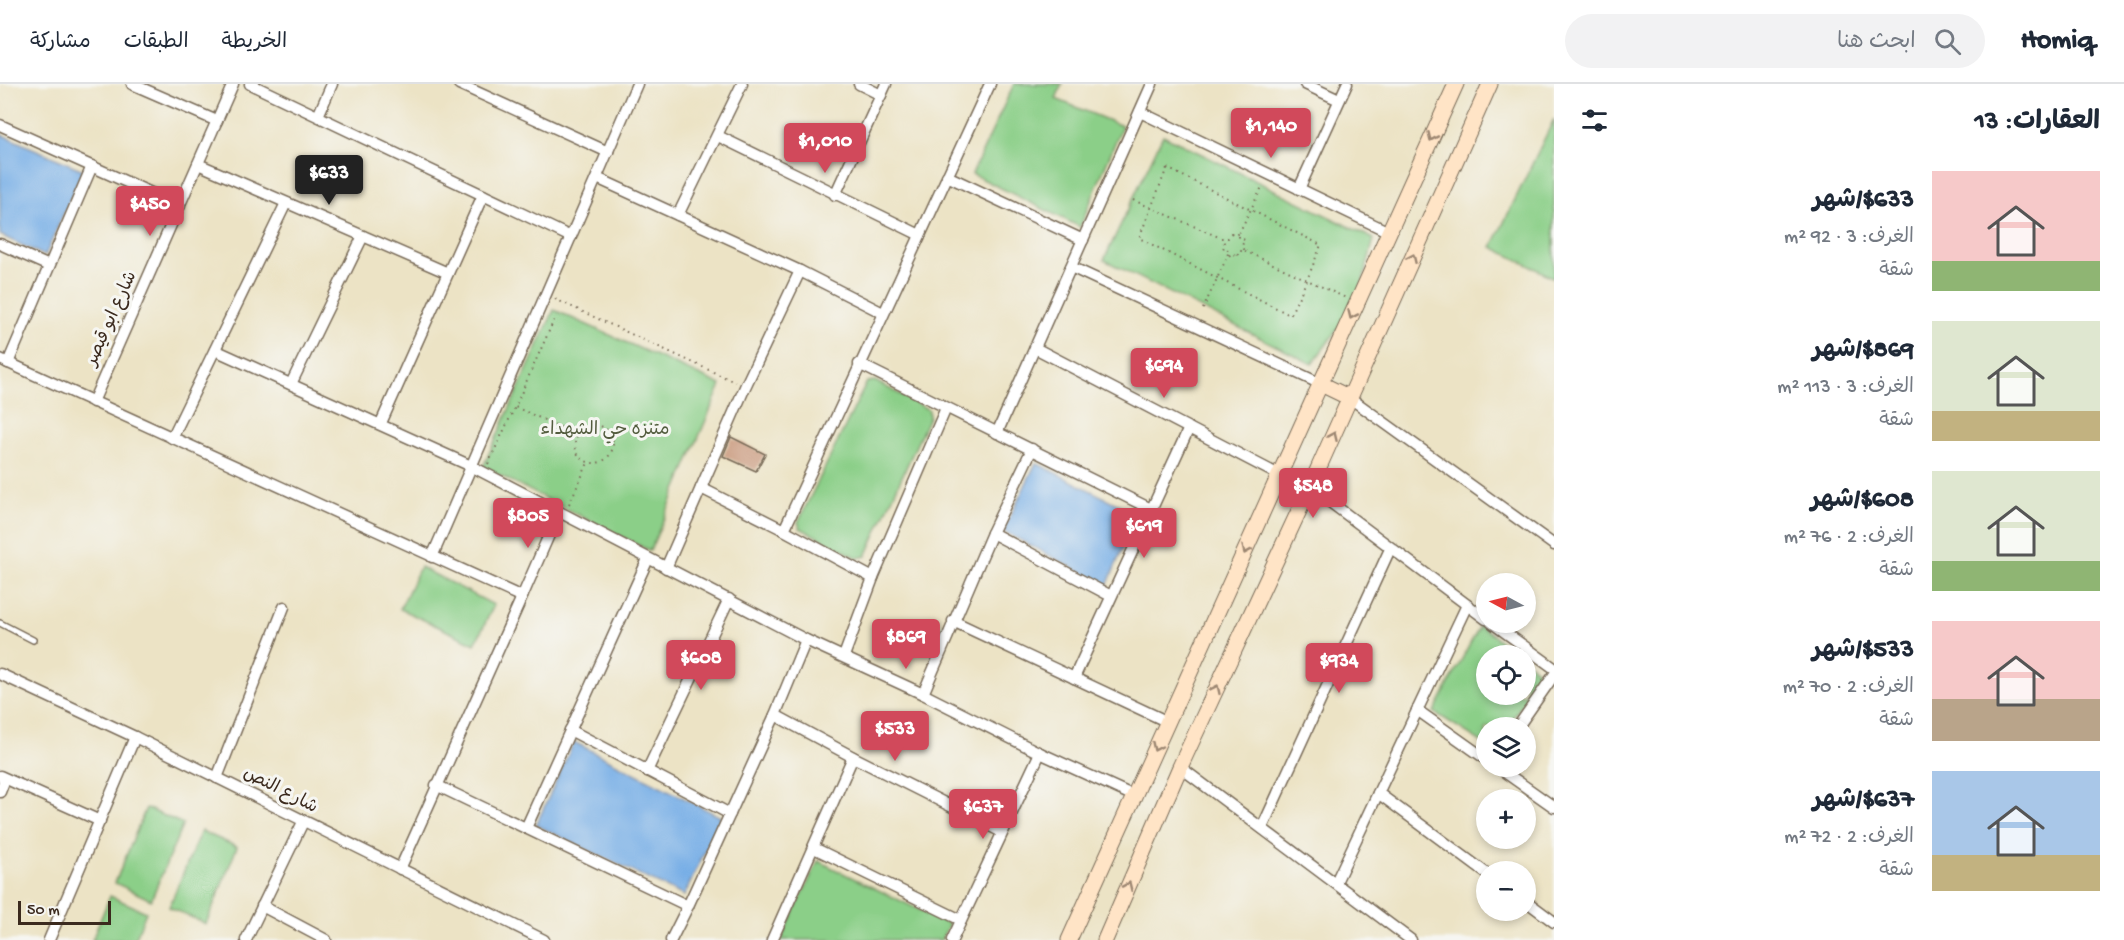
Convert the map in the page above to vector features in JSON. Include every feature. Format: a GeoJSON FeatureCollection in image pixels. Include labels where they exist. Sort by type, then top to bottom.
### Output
{"type":"FeatureCollection","features":[{"type":"Feature","properties":{"kind":"main road"},"geometry":{"type":"LineString","coordinates":[[1069,940],[1456,84]]}},
{"type":"Feature","properties":{"kind":"main road"},"geometry":{"type":"LineString","coordinates":[[1104,940],[1180,767],[1310,487],[1490,84]]}},
{"type":"Feature","properties":{"kind":"main road"},"geometry":{"type":"LineString","coordinates":[[1321,384],[1350,398]]}},
{"type":"Feature","properties":{"kind":"street"},"geometry":{"type":"LineString","coordinates":[[132,84],[217,121]]}},
{"type":"Feature","properties":{"kind":"street","name":"شارع ابو قيصر"},"geometry":{"type":"LineString","coordinates":[[93,402],[233,84]]}},
{"type":"Feature","properties":{"kind":"street"},"geometry":{"type":"LineString","coordinates":[[250,84],[571,237]]}},
{"type":"Feature","properties":{"kind":"street"},"geometry":{"type":"LineString","coordinates":[[318,116],[332,84]]}},
{"type":"Feature","properties":{"kind":"street"},"geometry":{"type":"LineString","coordinates":[[459,84],[608,152]]}},
{"type":"Feature","properties":{"kind":"street"},"geometry":{"type":"LineString","coordinates":[[432,557],[637,84]]}},
{"type":"Feature","properties":{"kind":"street"},"geometry":{"type":"LineString","coordinates":[[678,215],[742,84]]}},
{"type":"Feature","properties":{"kind":"street"},"geometry":{"type":"LineString","coordinates":[[859,84],[881,95]]}},
{"type":"Feature","properties":{"kind":"street"},"geometry":{"type":"LineString","coordinates":[[835,195],[886,84]]}},
{"type":"Feature","properties":{"kind":"street"},"geometry":{"type":"LineString","coordinates":[[783,530],[990,84]]}},
{"type":"Feature","properties":{"kind":"street"},"geometry":{"type":"LineString","coordinates":[[997,433],[1152,84]]}},
{"type":"Feature","properties":{"kind":"street"},"geometry":{"type":"LineString","coordinates":[[1305,84],[1339,100]]}},
{"type":"Feature","properties":{"kind":"street"},"geometry":{"type":"LineString","coordinates":[[1299,189],[1347,84]]}},
{"type":"Feature","properties":{"kind":"street"},"geometry":{"type":"LineString","coordinates":[[1140,112],[1389,232]]}},
{"type":"Feature","properties":{"kind":"street"},"geometry":{"type":"LineString","coordinates":[[0,125],[180,206]]}},
{"type":"Feature","properties":{"kind":"street"},"geometry":{"type":"LineString","coordinates":[[718,136],[920,235]]}},
{"type":"Feature","properties":{"kind":"street"},"geometry":{"type":"LineString","coordinates":[[198,164],[448,273]]}},
{"type":"Feature","properties":{"kind":"street"},"geometry":{"type":"LineString","coordinates":[[92,166],[49,266],[4,361],[522,597]]}},
{"type":"Feature","properties":{"kind":"street"},"geometry":{"type":"LineString","coordinates":[[947,176],[1083,240]]}},
{"type":"Feature","properties":{"kind":"street"},"geometry":{"type":"LineString","coordinates":[[597,178],[800,271],[883,312]]}},
{"type":"Feature","properties":{"kind":"street"},"geometry":{"type":"LineString","coordinates":[[381,423],[483,195]]}},
{"type":"Feature","properties":{"kind":"street"},"geometry":{"type":"LineString","coordinates":[[172,438],[286,203]]}},
{"type":"Feature","properties":{"kind":"street"},"geometry":{"type":"LineString","coordinates":[[291,384],[363,236]]}},
{"type":"Feature","properties":{"kind":"street"},"geometry":{"type":"LineString","coordinates":[[0,243],[49,266]]}},
{"type":"Feature","properties":{"kind":"street"},"geometry":{"type":"LineString","coordinates":[[1071,267],[1321,384]]}},
{"type":"Feature","properties":{"kind":"street"},"geometry":{"type":"LineString","coordinates":[[666,568],[745,387],[800,271]]}},
{"type":"Feature","properties":{"kind":"street"},"geometry":{"type":"LineString","coordinates":[[1035,348],[1280,475]]}},
{"type":"Feature","properties":{"kind":"street"},"geometry":{"type":"LineString","coordinates":[[215,350],[381,423],[471,466],[806,640],[844,656],[1040,753],[1134,796]]}},
{"type":"Feature","properties":{"kind":"street"},"geometry":{"type":"LineString","coordinates":[[859,364],[1151,509]]}},
{"type":"Feature","properties":{"kind":"street"},"geometry":{"type":"LineString","coordinates":[[1350,398],[1554,545]]}},
{"type":"Feature","properties":{"kind":"street"},"geometry":{"type":"LineString","coordinates":[[844,656],[873,578],[946,408]]}},
{"type":"Feature","properties":{"kind":"street"},"geometry":{"type":"LineString","coordinates":[[1074,678],[1189,428]]}},
{"type":"Feature","properties":{"kind":"street"},"geometry":{"type":"LineString","coordinates":[[923,694],[992,533],[1032,449]]}},
{"type":"Feature","properties":{"kind":"street"},"geometry":{"type":"LineString","coordinates":[[1310,487],[1476,612]]}},
{"type":"Feature","properties":{"kind":"street"},"geometry":{"type":"LineString","coordinates":[[701,488],[873,578]]}},
{"type":"Feature","properties":{"kind":"street"},"geometry":{"type":"LineString","coordinates":[[400,868],[561,513]]}},
{"type":"Feature","properties":{"kind":"street"},"geometry":{"type":"LineString","coordinates":[[992,533],[1111,596]]}},
{"type":"Feature","properties":{"kind":"street"},"geometry":{"type":"LineString","coordinates":[[1262,828],[1390,549]]}},
{"type":"Feature","properties":{"kind":"street"},"geometry":{"type":"LineString","coordinates":[[526,828],[648,558]]}},
{"type":"Feature","properties":{"kind":"street"},"geometry":{"type":"LineString","coordinates":[[647,771],[729,599]]}},
{"type":"Feature","properties":{"kind":"street"},"geometry":{"type":"LineString","coordinates":[[1336,882],[1467,605]]}},
{"type":"Feature","properties":{"kind":"street"},"geometry":{"type":"LineString","coordinates":[[217,778],[284,607]]}},
{"type":"Feature","properties":{"kind":"street"},"geometry":{"type":"LineString","coordinates":[[953,621],[1168,722]]}},
{"type":"Feature","properties":{"kind":"street"},"geometry":{"type":"LineString","coordinates":[[1506,633],[1554,668]]}},
{"type":"Feature","properties":{"kind":"street"},"geometry":{"type":"LineString","coordinates":[[671,940],[775,715],[806,640]]}},
{"type":"Feature","properties":{"kind":"street","name":"شارع النص"},"geometry":{"type":"LineString","coordinates":[[0,674],[135,737],[400,868],[525,936],[544,940]]}},
{"type":"Feature","properties":{"kind":"street"},"geometry":{"type":"LineString","coordinates":[[1524,717],[1554,675]]}},
{"type":"Feature","properties":{"kind":"street"},"geometry":{"type":"LineString","coordinates":[[1417,710],[1476,752]]}},
{"type":"Feature","properties":{"kind":"street"},"geometry":{"type":"LineString","coordinates":[[775,715],[1002,832]]}},
{"type":"Feature","properties":{"kind":"street"},"geometry":{"type":"LineString","coordinates":[[570,730],[730,814]]}},
{"type":"Feature","properties":{"kind":"street"},"geometry":{"type":"LineString","coordinates":[[49,940],[135,737]]}},
{"type":"Feature","properties":{"kind":"street"},"geometry":{"type":"LineString","coordinates":[[952,940],[1040,753]]}},
{"type":"Feature","properties":{"kind":"street"},"geometry":{"type":"LineString","coordinates":[[772,940],[853,757]]}},
{"type":"Feature","properties":{"kind":"street"},"geometry":{"type":"LineString","coordinates":[[1180,767],[1412,940]]}},
{"type":"Feature","properties":{"kind":"street"},"geometry":{"type":"LineString","coordinates":[[0,792],[2,777],[100,821]]}},
{"type":"Feature","properties":{"kind":"street"},"geometry":{"type":"LineString","coordinates":[[1512,777],[1554,807]]}},
{"type":"Feature","properties":{"kind":"street"},"geometry":{"type":"LineString","coordinates":[[436,785],[688,906]]}},
{"type":"Feature","properties":{"kind":"street"},"geometry":{"type":"LineString","coordinates":[[1378,793],[1476,866]]}},
{"type":"Feature","properties":{"kind":"street"},"geometry":{"type":"LineString","coordinates":[[246,940],[303,822]]}},
{"type":"Feature","properties":{"kind":"street"},"geometry":{"type":"LineString","coordinates":[[814,848],[961,920]]}},
{"type":"Feature","properties":{"kind":"street"},"geometry":{"type":"LineString","coordinates":[[262,906],[326,940]]}},
{"type":"Feature","properties":{"kind":"street"},"geometry":{"type":"LineString","coordinates":[[1536,908],[1554,922]]}},
{"type":"Feature","properties":{"kind":"lane"},"geometry":{"type":"LineString","coordinates":[[0,623],[33,640]]}},
{"type":"Feature","properties":{"kind":"path"},"geometry":{"type":"LineString","coordinates":[[1167,168],[1321,245],[1290,315],[1139,238],[1151,208],[1167,168]]}},
{"type":"Feature","properties":{"kind":"path"},"geometry":{"type":"LineString","coordinates":[[1245,251],[1242,245],[1245,240],[1239,238],[1239,233],[1263,184]]}},
{"type":"Feature","properties":{"kind":"path"},"geometry":{"type":"LineString","coordinates":[[1133,200],[1221,238],[1228,238],[1231,233],[1235,235],[1239,233]]}},
{"type":"Feature","properties":{"kind":"path"},"geometry":{"type":"LineString","coordinates":[[1203,309],[1229,250],[1223,249],[1226,244],[1221,238]]}},
{"type":"Feature","properties":{"kind":"path"},"geometry":{"type":"LineString","coordinates":[[1227,257],[1233,253],[1237,257],[1239,251],[1245,251],[1357,303]]}},
{"type":"Feature","properties":{"kind":"path"},"geometry":{"type":"LineString","coordinates":[[546,294],[745,387]]}},
{"type":"Feature","properties":{"kind":"path"},"geometry":{"type":"LineString","coordinates":[[495,468],[488,464],[554,320]]}},
{"type":"Feature","properties":{"kind":"path"},"geometry":{"type":"LineString","coordinates":[[515,407],[578,435]]}},
{"type":"Feature","properties":{"kind":"path"},"geometry":{"type":"LineString","coordinates":[[595,425],[606,429],[613,444],[609,455],[600,462],[589,462],[579,455],[576,449],[578,435],[584,428],[595,425]]}},
{"type":"Feature","properties":{"kind":"path"},"geometry":{"type":"LineString","coordinates":[[561,513],[589,462]]}},
{"type":"Feature","properties":{"kind":"green space"},"geometry":{"type":"Polygon","coordinates":[[[1014,84],[1062,84],[1056,99],[1122,126],[1080,227],[972,174],[1014,84]]]}},
{"type":"Feature","properties":{"kind":"green space"},"geometry":{"type":"Polygon","coordinates":[[[1554,119],[1554,278],[1492,247],[1554,119]]]}},
{"type":"Feature","properties":{"kind":"green space"},"geometry":{"type":"Polygon","coordinates":[[[1163,135],[1374,239],[1357,303],[1312,364],[1104,260],[1163,135]]]}},
{"type":"Feature","properties":{"kind":"green space","name":"متنزه حي الشهداء"},"geometry":{"type":"Polygon","coordinates":[[[554,310],[721,385],[650,551],[483,467],[554,310]]]}},
{"type":"Feature","properties":{"kind":"green space"},"geometry":{"type":"Polygon","coordinates":[[[875,381],[929,410],[929,417],[866,556],[858,558],[800,528],[798,522],[867,382],[875,381]]]}},
{"type":"Feature","properties":{"kind":"green space"},"geometry":{"type":"Polygon","coordinates":[[[420,567],[494,605],[475,644],[400,609],[420,567]]]}},
{"type":"Feature","properties":{"kind":"green space"},"geometry":{"type":"Polygon","coordinates":[[[1476,633],[1490,633],[1505,645],[1476,645],[1476,705],[1522,705],[1513,717],[1476,717],[1476,739],[1434,712],[1476,633]]]}},
{"type":"Feature","properties":{"kind":"green space"},"geometry":{"type":"Polygon","coordinates":[[[1536,669],[1543,675],[1536,685],[1536,669]]]}},
{"type":"Feature","properties":{"kind":"green space"},"geometry":{"type":"Polygon","coordinates":[[[146,808],[183,824],[151,900],[115,883],[146,808]]]}},
{"type":"Feature","properties":{"kind":"green space"},"geometry":{"type":"Polygon","coordinates":[[[201,831],[237,847],[206,924],[169,907],[201,831]]]}},
{"type":"Feature","properties":{"kind":"green space"},"geometry":{"type":"Polygon","coordinates":[[[818,861],[949,924],[941,940],[781,940],[818,861]]]}},
{"type":"Feature","properties":{"kind":"green space"},"geometry":{"type":"Polygon","coordinates":[[[110,896],[146,912],[135,940],[92,940],[110,896]]]}},
{"type":"Feature","properties":{"kind":"water"},"geometry":{"type":"Polygon","coordinates":[[[0,134],[83,170],[45,256],[0,235],[0,134]]]}},
{"type":"Feature","properties":{"kind":"water"},"geometry":{"type":"Polygon","coordinates":[[[1036,463],[1137,514],[1107,586],[1003,531],[1036,463]]]}},
{"type":"Feature","properties":{"kind":"water"},"geometry":{"type":"Polygon","coordinates":[[[574,742],[721,817],[684,896],[536,825],[574,742]]]}},
{"type":"Feature","properties":{"kind":"building"},"geometry":{"type":"Polygon","coordinates":[[[731,437],[765,454],[756,471],[723,456],[731,437]]]}}]}
